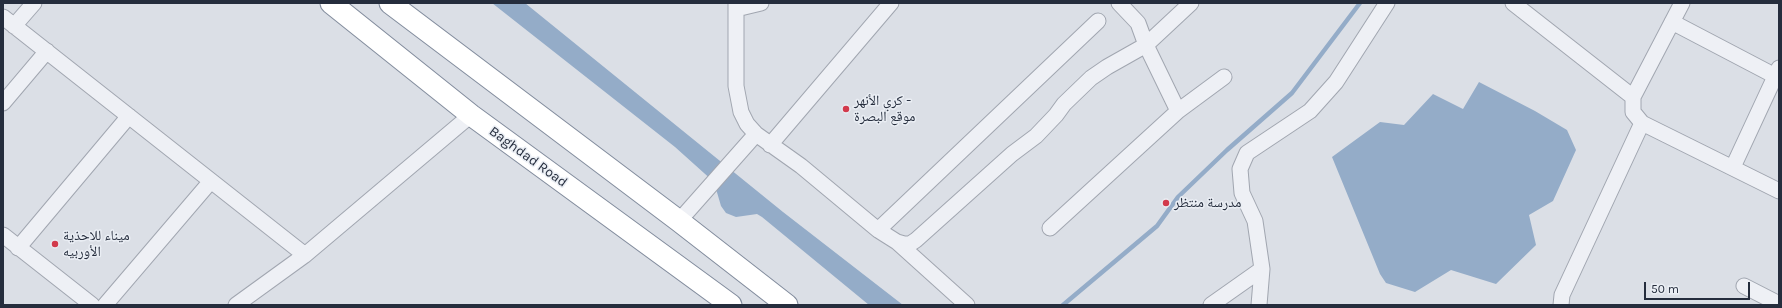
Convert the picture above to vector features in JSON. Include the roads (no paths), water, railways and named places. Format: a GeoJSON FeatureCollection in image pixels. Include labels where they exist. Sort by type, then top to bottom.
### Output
{"type":"FeatureCollection","features":[{"type":"Feature","properties":{"kind":"highway","name":"Baghdad Road"},"geometry":{"type":"LineString","coordinates":[[331,3],[471,115],[730,305]]}},
{"type":"Feature","properties":{"kind":"highway"},"geometry":{"type":"LineString","coordinates":[[390,3],[679,221],[787,305]]}},
{"type":"Feature","properties":{"kind":"street"},"geometry":{"type":"LineString","coordinates":[[34,3],[9,21],[305,255]]}},
{"type":"Feature","properties":{"kind":"street"},"geometry":{"type":"LineString","coordinates":[[761,3],[736,6],[736,86],[741,112],[747,124],[756,134],[801,166],[878,230],[897,242],[967,305]]}},
{"type":"Feature","properties":{"kind":"street"},"geometry":{"type":"LineString","coordinates":[[770,145],[891,3]]}},
{"type":"Feature","properties":{"kind":"street"},"geometry":{"type":"LineString","coordinates":[[1119,3],[1138,23],[1146,45],[1178,111]]}},
{"type":"Feature","properties":{"kind":"street"},"geometry":{"type":"LineString","coordinates":[[897,242],[910,244],[916,240],[1012,154],[1046,126],[1064,104],[1087,82],[1106,67],[1146,45],[1191,3]]}},
{"type":"Feature","properties":{"kind":"street"},"geometry":{"type":"LineString","coordinates":[[1259,305],[1262,269],[1255,222],[1242,193],[1240,169],[1247,154],[1310,111],[1336,82],[1386,3]]}},
{"type":"Feature","properties":{"kind":"street"},"geometry":{"type":"LineString","coordinates":[[1513,3],[1633,97]]}},
{"type":"Feature","properties":{"kind":"street"},"geometry":{"type":"LineString","coordinates":[[1682,3],[1633,97],[1633,112],[1642,123],[1779,190]]}},
{"type":"Feature","properties":{"kind":"street"},"geometry":{"type":"LineString","coordinates":[[878,230],[1098,21]]}},
{"type":"Feature","properties":{"kind":"street"},"geometry":{"type":"LineString","coordinates":[[1672,22],[1778,74],[1733,167]]}},
{"type":"Feature","properties":{"kind":"street"},"geometry":{"type":"LineString","coordinates":[[3,102],[47,51]]}},
{"type":"Feature","properties":{"kind":"street"},"geometry":{"type":"LineString","coordinates":[[1050,228],[1178,111],[1224,76]]}},
{"type":"Feature","properties":{"kind":"street"},"geometry":{"type":"LineString","coordinates":[[236,305],[305,255],[471,115]]}},
{"type":"Feature","properties":{"kind":"street"},"geometry":{"type":"LineString","coordinates":[[18,248],[129,116]]}},
{"type":"Feature","properties":{"kind":"street"},"geometry":{"type":"LineString","coordinates":[[1561,305],[1562,295],[1642,123]]}},
{"type":"Feature","properties":{"kind":"street"},"geometry":{"type":"LineString","coordinates":[[679,221],[756,134]]}},
{"type":"Feature","properties":{"kind":"street"},"geometry":{"type":"LineString","coordinates":[[105,305],[211,181]]}},
{"type":"Feature","properties":{"kind":"street"},"geometry":{"type":"LineString","coordinates":[[3,235],[92,305]]}},
{"type":"Feature","properties":{"kind":"street"},"geometry":{"type":"LineString","coordinates":[[1211,305],[1262,269]]}},
{"type":"Feature","properties":{"kind":"street"},"geometry":{"type":"LineString","coordinates":[[1744,286],[1779,304]]}},
{"type":"Feature","properties":{"kind":"water"},"geometry":{"type":"Polygon","coordinates":[[[492,3],[525,3],[783,212],[903,305],[869,305],[762,217],[757,214],[736,217],[726,213],[721,206],[714,182],[675,147],[492,3]]]}},
{"type":"Feature","properties":{"kind":"water"},"geometry":{"type":"Polygon","coordinates":[[[1479,82],[1535,111],[1567,130],[1576,150],[1553,201],[1529,215],[1536,245],[1496,284],[1451,270],[1415,292],[1386,283],[1380,274],[1332,157],[1380,122],[1404,125],[1433,94],[1463,109],[1479,82]]]}},
{"type":"Feature","properties":{"kind":"waterway"},"geometry":{"type":"LineString","coordinates":[[1063,305],[1157,226],[1178,197],[1227,150],[1292,93],[1360,3]]}},
{"type":"Feature","properties":{"kind":"place","name":"كري الأنهر - موقع البصرة"},"geometry":{"type":"Point","coordinates":[846,109]}},
{"type":"Feature","properties":{"kind":"place","name":"مدرسة منتظر"},"geometry":{"type":"Point","coordinates":[1166,203]}},
{"type":"Feature","properties":{"kind":"place","name":"ميناء للاحذية الأوربيه"},"geometry":{"type":"Point","coordinates":[55,244]}}]}
